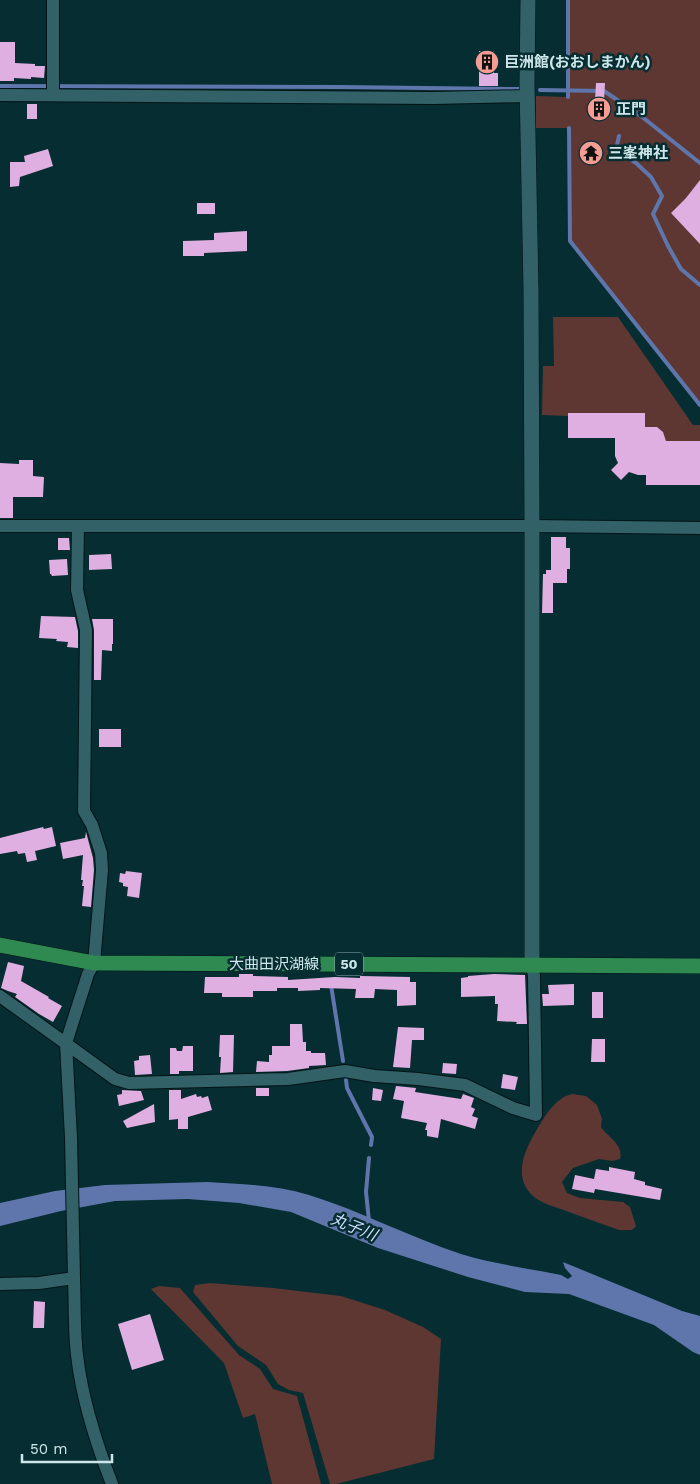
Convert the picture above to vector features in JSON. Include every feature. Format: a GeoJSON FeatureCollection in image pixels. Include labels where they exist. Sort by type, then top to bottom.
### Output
{"type":"FeatureCollection","features":[{"type":"Feature","properties":{"kind":"main road","name":"大曲田沢湖線"},"geometry":{"type":"LineString","coordinates":[[0,946],[94,963],[700,966]]}},
{"type":"Feature","properties":{"kind":"street"},"geometry":{"type":"LineString","coordinates":[[53,0],[53,89]]}},
{"type":"Feature","properties":{"kind":"street"},"geometry":{"type":"LineString","coordinates":[[0,996],[115,1079],[129,1084],[288,1079],[345,1070],[374,1076],[465,1085],[513,1108],[536,1115],[534,976],[532,965],[532,526],[531,290],[527,96],[528,0]]}},
{"type":"Feature","properties":{"kind":"street"},"geometry":{"type":"LineString","coordinates":[[0,95],[53,89],[434,98],[527,96]]}},
{"type":"Feature","properties":{"kind":"street"},"geometry":{"type":"LineString","coordinates":[[0,526],[532,526],[700,528]]}},
{"type":"Feature","properties":{"kind":"street"},"geometry":{"type":"LineString","coordinates":[[78,526],[76,590],[86,630],[84,811],[92,825],[101,852],[102,870],[94,963],[88,974],[66,1043],[71,1145],[76,1353],[82,1388],[102,1459],[112,1484]]}},
{"type":"Feature","properties":{"kind":"street"},"geometry":{"type":"LineString","coordinates":[[0,1284],[39,1283],[74,1278]]}},
{"type":"Feature","properties":{"kind":"shaded area"},"geometry":{"type":"Polygon","coordinates":[[[568,0],[700,0],[700,405],[570,241],[569,128],[536,128],[536,96],[568,97],[568,0]]]}},
{"type":"Feature","properties":{"kind":"shaded area"},"geometry":{"type":"Polygon","coordinates":[[[553,317],[618,317],[693,425],[700,425],[700,441],[666,441],[661,430],[654,427],[645,427],[645,413],[568,413],[568,416],[542,415],[543,366],[554,366],[553,317]]]}},
{"type":"Feature","properties":{"kind":"shaded area"},"geometry":{"type":"Polygon","coordinates":[[[572,1094],[586,1096],[597,1105],[602,1119],[601,1127],[618,1145],[621,1154],[620,1159],[612,1161],[599,1159],[573,1168],[562,1182],[567,1193],[580,1198],[623,1202],[630,1207],[636,1226],[632,1230],[619,1230],[549,1205],[531,1194],[526,1187],[522,1171],[523,1162],[532,1138],[551,1108],[560,1099],[572,1094]]]}},
{"type":"Feature","properties":{"kind":"shaded area"},"geometry":{"type":"Polygon","coordinates":[[[210,1283],[341,1296],[385,1310],[423,1327],[441,1339],[434,1459],[330,1484],[303,1393],[289,1390],[278,1384],[266,1365],[238,1346],[193,1292],[195,1285],[210,1283]]]}},
{"type":"Feature","properties":{"kind":"shaded area"},"geometry":{"type":"Polygon","coordinates":[[[159,1286],[180,1288],[239,1355],[260,1369],[273,1389],[297,1396],[321,1484],[272,1484],[255,1414],[243,1418],[224,1363],[151,1289],[159,1286]]]}},
{"type":"Feature","properties":{"kind":"water","name":"丸子川"},"geometry":{"type":"Polygon","coordinates":[[[207,1182],[271,1187],[309,1195],[461,1254],[561,1275],[568,1279],[572,1276],[565,1268],[563,1262],[682,1311],[700,1316],[700,1355],[654,1325],[569,1294],[525,1292],[468,1277],[378,1248],[291,1212],[239,1203],[188,1199],[115,1201],[61,1211],[0,1226],[0,1203],[55,1191],[105,1185],[207,1182]]]}},
{"type":"Feature","properties":{"kind":"building"},"geometry":{"type":"Polygon","coordinates":[[[0,42],[15,42],[15,63],[45,66],[44,78],[14,78],[14,81],[0,81],[0,42]]]}},
{"type":"Feature","properties":{"kind":"building","name":"巨洲館(おおしまかん)"},"geometry":{"type":"Polygon","coordinates":[[[479,51],[494,51],[494,73],[498,73],[498,86],[479,86],[479,51]]]}},
{"type":"Feature","properties":{"kind":"building"},"geometry":{"type":"Polygon","coordinates":[[[596,83],[605,83],[603,119],[594,118],[596,83]]]}},
{"type":"Feature","properties":{"kind":"building"},"geometry":{"type":"Polygon","coordinates":[[[27,104],[37,104],[37,119],[27,119],[27,104]]]}},
{"type":"Feature","properties":{"kind":"building","name":"三峯神社"},"geometry":{"type":"Polygon","coordinates":[[[589,146],[597,150],[592,159],[584,155],[589,146]]]}},
{"type":"Feature","properties":{"kind":"building"},"geometry":{"type":"Polygon","coordinates":[[[48,149],[53,166],[20,177],[19,186],[10,187],[10,162],[25,162],[24,156],[48,149]]]}},
{"type":"Feature","properties":{"kind":"building"},"geometry":{"type":"Polygon","coordinates":[[[700,180],[700,244],[671,213],[700,180]]]}},
{"type":"Feature","properties":{"kind":"building"},"geometry":{"type":"Polygon","coordinates":[[[197,203],[215,203],[215,214],[197,214],[197,203]]]}},
{"type":"Feature","properties":{"kind":"building"},"geometry":{"type":"Polygon","coordinates":[[[247,231],[247,251],[204,253],[204,256],[183,256],[183,241],[214,240],[214,233],[247,231]]]}},
{"type":"Feature","properties":{"kind":"building"},"geometry":{"type":"Polygon","coordinates":[[[568,413],[645,413],[645,427],[657,427],[663,432],[666,441],[700,441],[700,485],[646,485],[646,475],[629,472],[621,480],[611,470],[618,463],[615,456],[615,438],[568,438],[568,413]]]}},
{"type":"Feature","properties":{"kind":"building"},"geometry":{"type":"Polygon","coordinates":[[[19,460],[33,460],[33,476],[44,477],[43,497],[13,497],[13,518],[0,518],[0,463],[19,464],[19,460]]]}},
{"type":"Feature","properties":{"kind":"building"},"geometry":{"type":"Polygon","coordinates":[[[551,537],[566,537],[566,548],[570,548],[570,569],[567,569],[567,583],[553,583],[553,613],[542,613],[543,574],[546,574],[546,570],[551,570],[551,537]]]}},
{"type":"Feature","properties":{"kind":"building"},"geometry":{"type":"Polygon","coordinates":[[[58,538],[69,538],[70,550],[58,550],[58,538]]]}},
{"type":"Feature","properties":{"kind":"building"},"geometry":{"type":"Polygon","coordinates":[[[111,554],[112,569],[89,570],[89,555],[111,554]]]}},
{"type":"Feature","properties":{"kind":"building"},"geometry":{"type":"Polygon","coordinates":[[[67,559],[68,575],[52,576],[50,574],[49,560],[67,559]]]}},
{"type":"Feature","properties":{"kind":"building"},"geometry":{"type":"Polygon","coordinates":[[[41,616],[75,617],[78,631],[78,648],[67,647],[68,642],[56,641],[57,639],[39,638],[41,616]]]}},
{"type":"Feature","properties":{"kind":"building"},"geometry":{"type":"Polygon","coordinates":[[[92,619],[113,619],[112,651],[102,650],[101,680],[94,680],[94,630],[92,619]]]}},
{"type":"Feature","properties":{"kind":"building"},"geometry":{"type":"Polygon","coordinates":[[[99,729],[121,729],[121,747],[99,747],[99,729]]]}},
{"type":"Feature","properties":{"kind":"building"},"geometry":{"type":"Polygon","coordinates":[[[43,827],[44,829],[52,827],[56,846],[35,851],[37,860],[27,862],[25,853],[18,854],[17,851],[0,854],[0,838],[43,827]]]}},
{"type":"Feature","properties":{"kind":"building"},"geometry":{"type":"Polygon","coordinates":[[[86,832],[94,870],[91,907],[82,906],[84,886],[82,886],[83,880],[81,880],[83,855],[63,859],[60,843],[85,838],[86,832]]]}},
{"type":"Feature","properties":{"kind":"building"},"geometry":{"type":"Polygon","coordinates":[[[126,871],[142,873],[139,898],[127,896],[128,887],[123,886],[123,883],[119,882],[120,873],[125,874],[126,871]]]}},
{"type":"Feature","properties":{"kind":"building"},"geometry":{"type":"Polygon","coordinates":[[[8,962],[24,966],[21,981],[62,1006],[53,1022],[15,997],[17,994],[1,988],[8,962]]]}},
{"type":"Feature","properties":{"kind":"building"},"geometry":{"type":"Polygon","coordinates":[[[239,974],[288,977],[288,980],[335,977],[360,978],[360,976],[410,977],[410,982],[416,982],[416,1005],[397,1006],[397,990],[375,989],[374,998],[355,998],[356,989],[320,988],[320,990],[298,991],[298,988],[277,988],[277,991],[253,991],[253,997],[222,997],[222,993],[204,993],[205,977],[239,977],[239,974]]]}},
{"type":"Feature","properties":{"kind":"building"},"geometry":{"type":"Polygon","coordinates":[[[494,974],[525,975],[527,1024],[497,1021],[498,1004],[495,1004],[495,996],[461,997],[461,978],[494,974]]]}},
{"type":"Feature","properties":{"kind":"building"},"geometry":{"type":"Polygon","coordinates":[[[574,984],[574,1005],[543,1006],[542,994],[549,994],[548,985],[574,984]]]}},
{"type":"Feature","properties":{"kind":"building"},"geometry":{"type":"Polygon","coordinates":[[[592,992],[603,992],[603,1018],[592,1018],[592,992]]]}},
{"type":"Feature","properties":{"kind":"building"},"geometry":{"type":"Polygon","coordinates":[[[290,1024],[302,1024],[303,1042],[306,1042],[306,1051],[325,1053],[326,1065],[309,1066],[309,1068],[287,1071],[256,1072],[257,1061],[269,1062],[269,1055],[272,1055],[272,1046],[290,1046],[290,1024]]]}},
{"type":"Feature","properties":{"kind":"building"},"geometry":{"type":"Polygon","coordinates":[[[398,1027],[424,1028],[424,1040],[412,1040],[410,1068],[393,1067],[398,1027]]]}},
{"type":"Feature","properties":{"kind":"building"},"geometry":{"type":"Polygon","coordinates":[[[220,1035],[234,1035],[233,1072],[220,1073],[220,1035]]]}},
{"type":"Feature","properties":{"kind":"building"},"geometry":{"type":"Polygon","coordinates":[[[592,1039],[605,1039],[605,1062],[591,1062],[592,1039]]]}},
{"type":"Feature","properties":{"kind":"building"},"geometry":{"type":"Polygon","coordinates":[[[183,1046],[193,1046],[193,1071],[179,1071],[179,1074],[170,1074],[170,1048],[182,1051],[183,1046]]]}},
{"type":"Feature","properties":{"kind":"building"},"geometry":{"type":"Polygon","coordinates":[[[150,1055],[152,1074],[135,1075],[134,1061],[139,1060],[139,1056],[150,1055]]]}},
{"type":"Feature","properties":{"kind":"building"},"geometry":{"type":"Polygon","coordinates":[[[443,1063],[457,1064],[456,1074],[442,1073],[443,1063]]]}},
{"type":"Feature","properties":{"kind":"building"},"geometry":{"type":"Polygon","coordinates":[[[503,1074],[518,1077],[515,1090],[501,1088],[503,1074]]]}},
{"type":"Feature","properties":{"kind":"building"},"geometry":{"type":"Polygon","coordinates":[[[396,1086],[416,1088],[415,1092],[461,1099],[463,1094],[474,1098],[471,1107],[475,1109],[472,1116],[478,1118],[475,1129],[441,1119],[438,1138],[427,1136],[427,1130],[425,1130],[427,1123],[401,1118],[404,1101],[393,1099],[396,1086]]]}},
{"type":"Feature","properties":{"kind":"building"},"geometry":{"type":"Polygon","coordinates":[[[256,1088],[269,1088],[269,1096],[256,1096],[256,1088]]]}},
{"type":"Feature","properties":{"kind":"building"},"geometry":{"type":"Polygon","coordinates":[[[373,1088],[383,1090],[381,1101],[372,1100],[373,1088]]]}},
{"type":"Feature","properties":{"kind":"building"},"geometry":{"type":"Polygon","coordinates":[[[122,1090],[141,1091],[144,1100],[119,1106],[117,1095],[122,1094],[122,1090]]]}},
{"type":"Feature","properties":{"kind":"building"},"geometry":{"type":"Polygon","coordinates":[[[169,1090],[181,1090],[181,1099],[196,1094],[197,1097],[201,1096],[202,1098],[208,1096],[212,1110],[188,1117],[188,1129],[178,1129],[178,1119],[169,1120],[169,1090]]]}},
{"type":"Feature","properties":{"kind":"building"},"geometry":{"type":"Polygon","coordinates":[[[154,1104],[155,1122],[127,1128],[123,1121],[154,1104]]]}},
{"type":"Feature","properties":{"kind":"building"},"geometry":{"type":"Polygon","coordinates":[[[609,1167],[635,1172],[634,1179],[645,1182],[645,1185],[662,1189],[660,1200],[595,1189],[594,1193],[572,1189],[575,1175],[594,1179],[596,1169],[609,1171],[609,1167]]]}},
{"type":"Feature","properties":{"kind":"building"},"geometry":{"type":"Polygon","coordinates":[[[34,1301],[45,1302],[44,1328],[33,1328],[34,1301]]]}},
{"type":"Feature","properties":{"kind":"building"},"geometry":{"type":"Polygon","coordinates":[[[150,1314],[164,1360],[132,1370],[118,1324],[150,1314]]]}},
{"type":"Feature","properties":{"kind":"waterway"},"geometry":{"type":"LineString","coordinates":[[568,0],[568,97]]}},
{"type":"Feature","properties":{"kind":"waterway"},"geometry":{"type":"LineString","coordinates":[[0,86],[519,89]]}},
{"type":"Feature","properties":{"kind":"waterway"},"geometry":{"type":"LineString","coordinates":[[540,90],[604,91],[641,116],[700,163]]}},
{"type":"Feature","properties":{"kind":"waterway"},"geometry":{"type":"LineString","coordinates":[[569,128],[570,241],[700,405]]}},
{"type":"Feature","properties":{"kind":"waterway"},"geometry":{"type":"LineString","coordinates":[[619,136],[616,150],[636,163],[651,177],[662,196],[653,214],[668,246],[681,269],[700,285]]}},
{"type":"Feature","properties":{"kind":"waterway"},"geometry":{"type":"LineString","coordinates":[[331,985],[343,1061]]}},
{"type":"Feature","properties":{"kind":"waterway"},"geometry":{"type":"LineString","coordinates":[[346,1080],[347,1088],[372,1137],[371,1145]]}},
{"type":"Feature","properties":{"kind":"waterway","name":"丸子川"},"geometry":{"type":"LineString","coordinates":[[369,1158],[366,1192],[369,1221]]}},
{"type":"Feature","properties":{"kind":"place","name":"巨洲館(おおしまかん)"},"geometry":{"type":"Point","coordinates":[487,62]}},
{"type":"Feature","properties":{"kind":"place","name":"正門"},"geometry":{"type":"Point","coordinates":[599,109]}},
{"type":"Feature","properties":{"kind":"place","name":"三峯神社"},"geometry":{"type":"Point","coordinates":[591,153]}}]}
